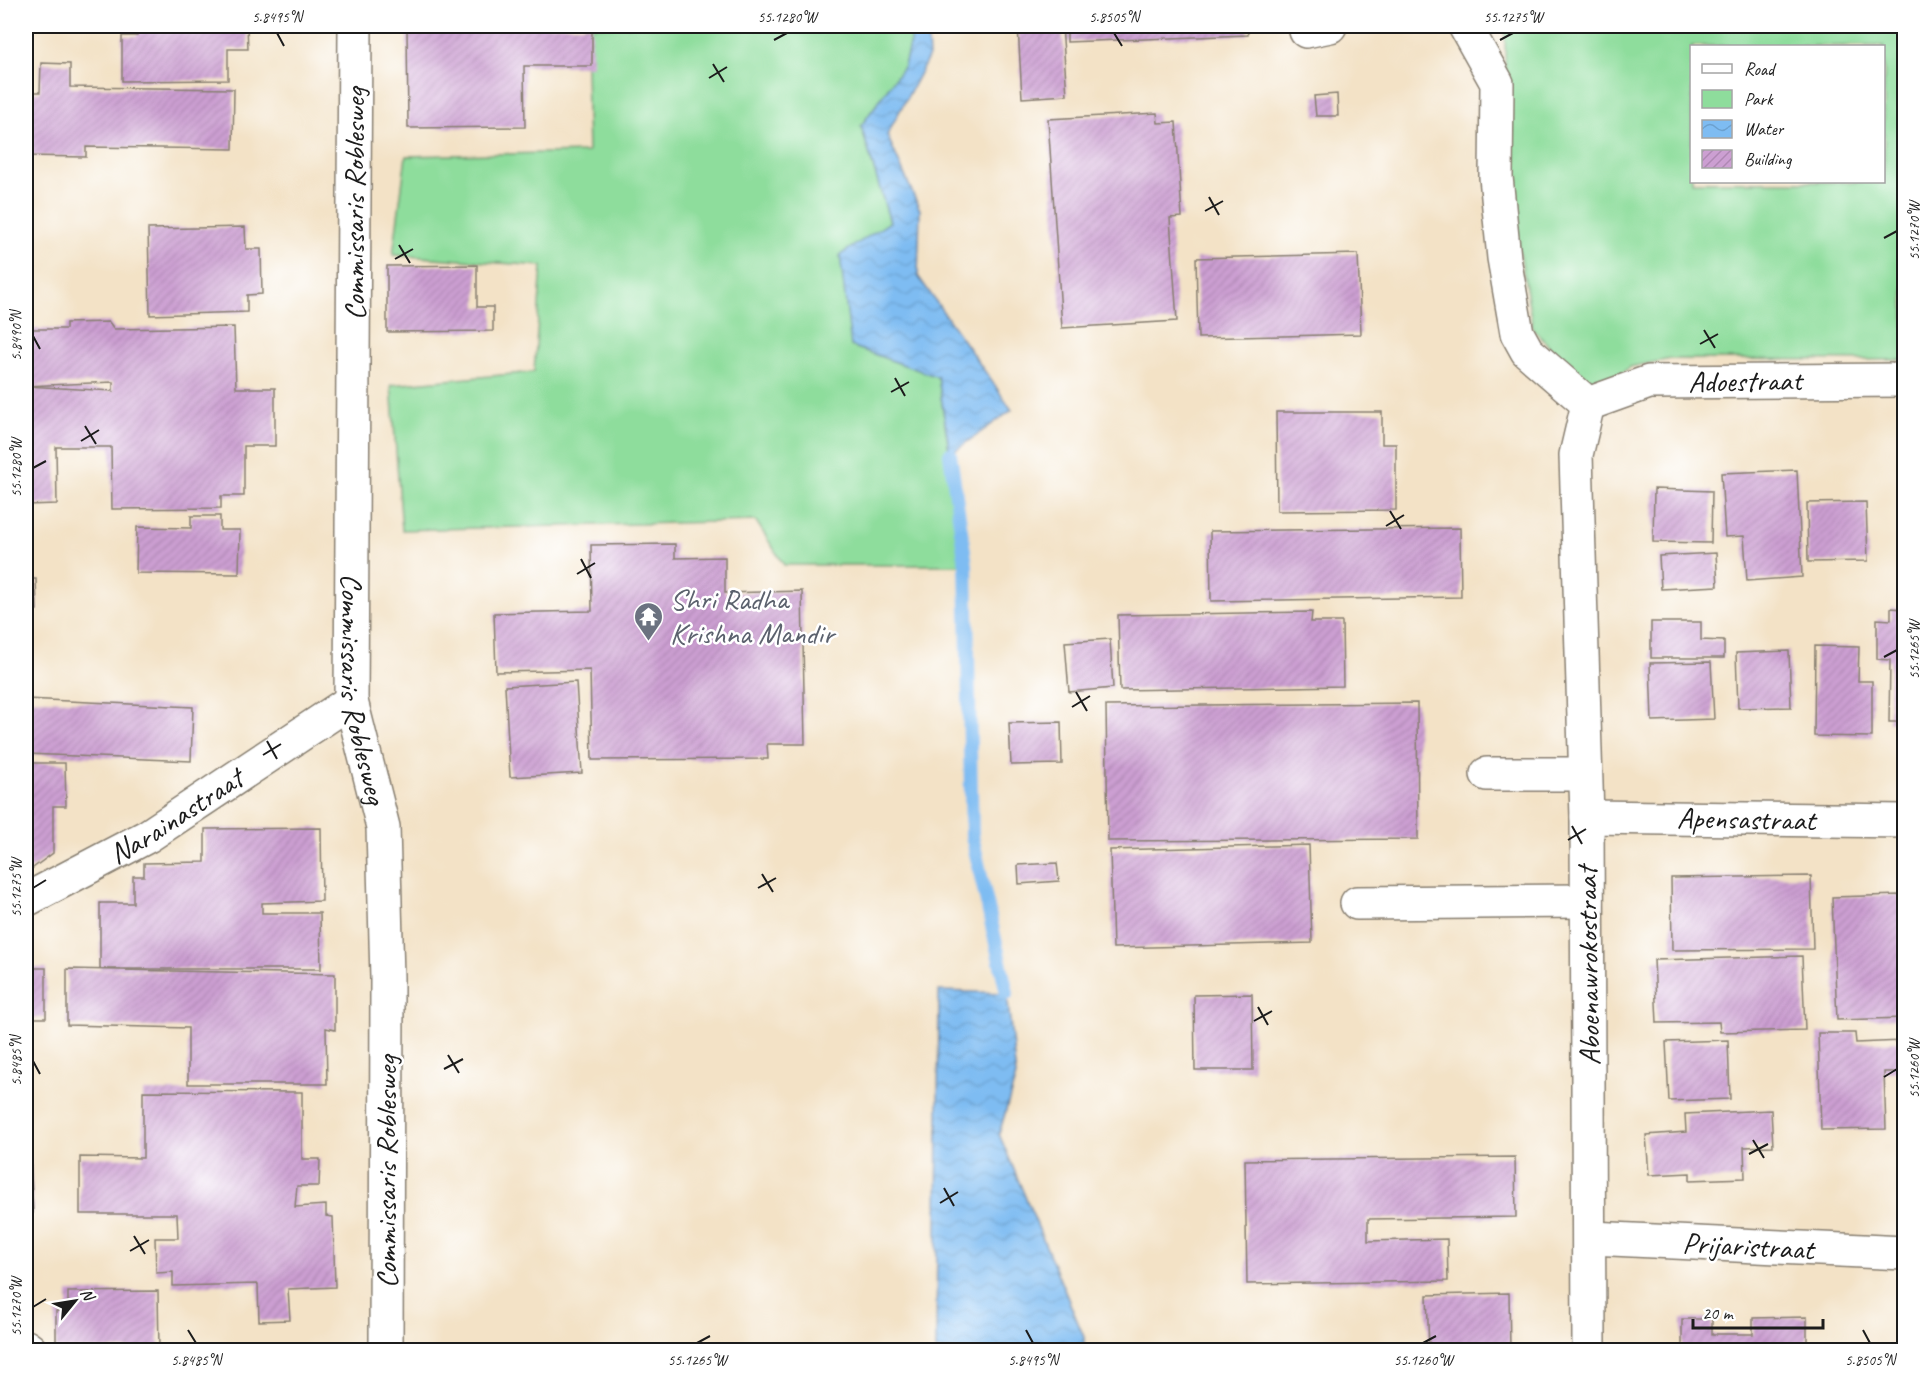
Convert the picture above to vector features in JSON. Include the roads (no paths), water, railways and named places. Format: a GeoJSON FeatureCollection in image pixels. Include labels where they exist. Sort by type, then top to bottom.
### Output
{"type":"FeatureCollection","features":[{"type":"Feature","properties":{"kind":"street","name":"Commissaris Roblesweg"},"geometry":{"type":"LineString","coordinates":[[355,26],[351,701],[382,827],[387,978],[386,1350]]}},
{"type":"Feature","properties":{"kind":"street"},"geometry":{"type":"LineString","coordinates":[[1465,26],[1497,83],[1496,177],[1504,258],[1517,333],[1527,351],[1588,404]]}},
{"type":"Feature","properties":{"kind":"street","name":"Adoestraat"},"geometry":{"type":"LineString","coordinates":[[1588,404],[1649,382],[1905,380]]}},
{"type":"Feature","properties":{"kind":"street","name":"Aboenawrokostraat"},"geometry":{"type":"LineString","coordinates":[[1588,404],[1576,455],[1587,817],[1591,1239],[1589,1350]]}},
{"type":"Feature","properties":{"kind":"street","name":"Narainastraat"},"geometry":{"type":"LineString","coordinates":[[26,900],[148,836],[351,701]]}},
{"type":"Feature","properties":{"kind":"street"},"geometry":{"type":"LineString","coordinates":[[1487,774],[1585,774]]}},
{"type":"Feature","properties":{"kind":"street","name":"Apensastraat"},"geometry":{"type":"LineString","coordinates":[[1587,817],[1905,821]]}},
{"type":"Feature","properties":{"kind":"street"},"geometry":{"type":"LineString","coordinates":[[1358,903],[1587,901]]}},
{"type":"Feature","properties":{"kind":"street","name":"Prijaristraat"},"geometry":{"type":"LineString","coordinates":[[1591,1239],[1905,1253]]}},
{"type":"Feature","properties":{"kind":"street"},"geometry":{"type":"LineString","coordinates":[[26,1347],[30,1350]]}},
{"type":"Feature","properties":{"kind":"water"},"geometry":{"type":"Polygon","coordinates":[[[914,26],[927,26],[929,56],[887,135],[920,210],[918,276],[1012,410],[950,454],[938,377],[851,346],[840,255],[890,222],[861,126],[904,66],[914,26]]]}},
{"type":"Feature","properties":{"kind":"water"},"geometry":{"type":"Polygon","coordinates":[[[939,991],[1007,993],[1016,1076],[999,1134],[1084,1337],[1084,1350],[936,1350],[939,991]]]}},
{"type":"Feature","properties":{"kind":"waterway"},"geometry":{"type":"LineString","coordinates":[[950,454],[966,565],[972,836],[1007,993]]}},
{"type":"Feature","properties":{"kind":"place","name":"Shri Radha Krishna Mandir"},"geometry":{"type":"Point","coordinates":[649,642]}}]}
